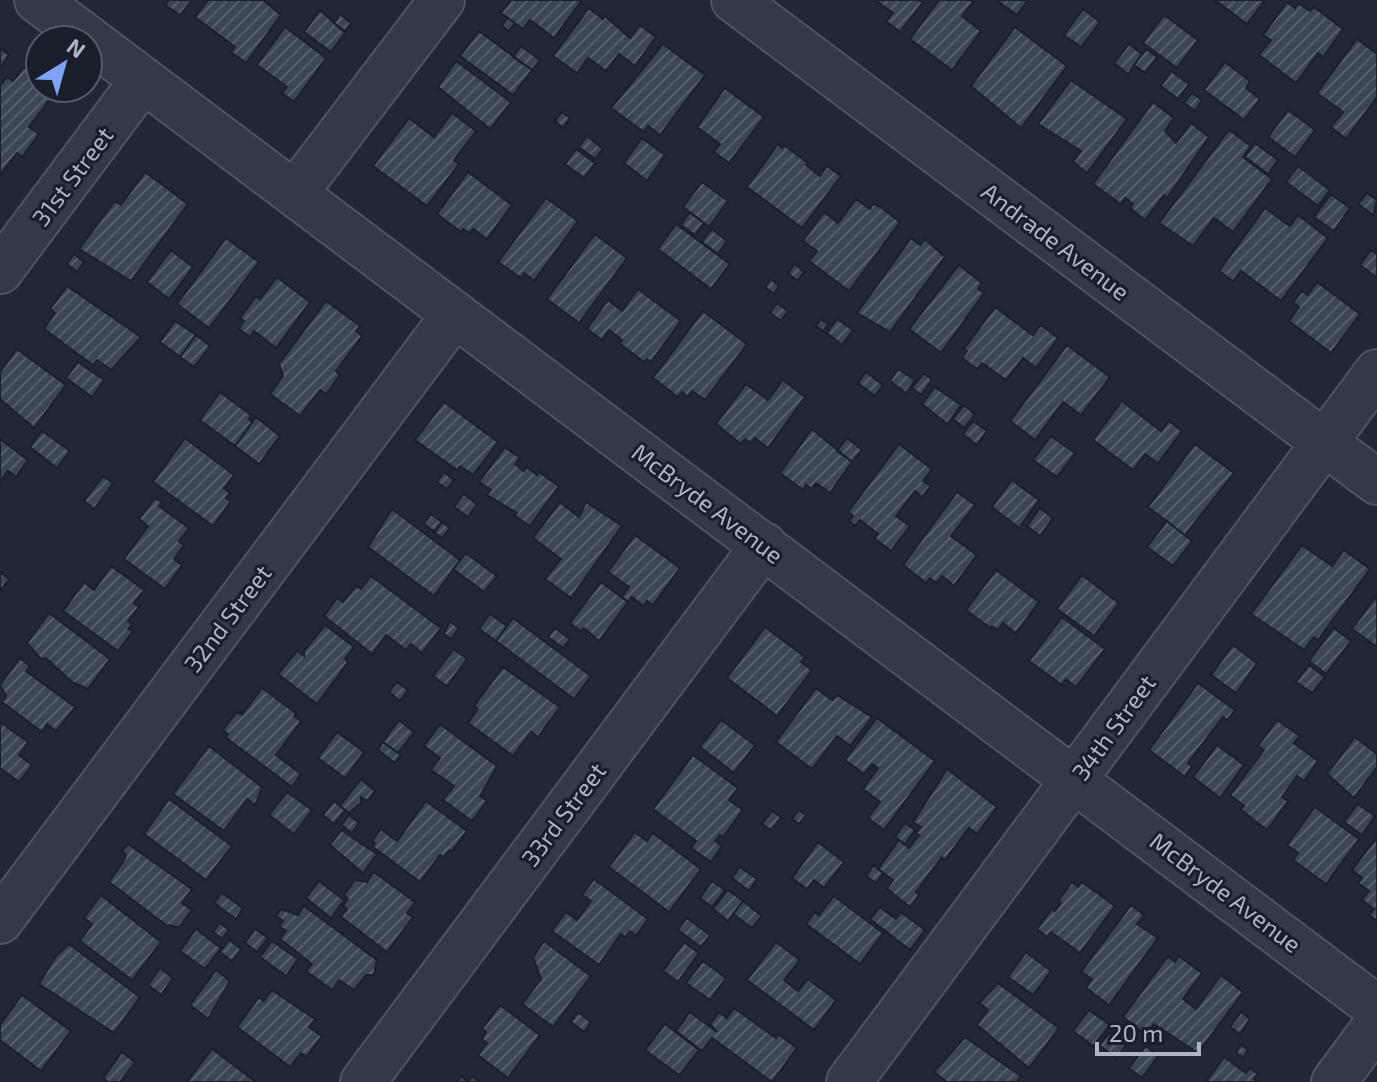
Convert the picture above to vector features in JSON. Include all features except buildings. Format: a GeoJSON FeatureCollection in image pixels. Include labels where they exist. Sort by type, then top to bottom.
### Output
{"type":"FeatureCollection","features":[{"type":"Feature","properties":{"kind":"street","name":"McBryde Avenue"},"geometry":{"type":"LineString","coordinates":[[37,0],[1076,778],[1377,1008]]}},
{"type":"Feature","properties":{"kind":"street"},"geometry":{"type":"LineString","coordinates":[[295,193],[442,0]]}},
{"type":"Feature","properties":{"kind":"street","name":"Andrade Avenue"},"geometry":{"type":"LineString","coordinates":[[734,0],[1377,482]]}},
{"type":"Feature","properties":{"kind":"street","name":"31st Street"},"geometry":{"type":"LineString","coordinates":[[0,271],[143,80]]}},
{"type":"Feature","properties":{"kind":"street","name":"32nd Street"},"geometry":{"type":"LineString","coordinates":[[0,921],[455,314]]}},
{"type":"Feature","properties":{"kind":"street","name":"34th Street"},"geometry":{"type":"LineString","coordinates":[[849,1082],[1377,372]]}},
{"type":"Feature","properties":{"kind":"street","name":"33rd Street"},"geometry":{"type":"LineString","coordinates":[[363,1082],[764,545]]}},
{"type":"Feature","properties":{"kind":"street"},"geometry":{"type":"LineString","coordinates":[[1334,1082],[1377,1024]]}}]}
